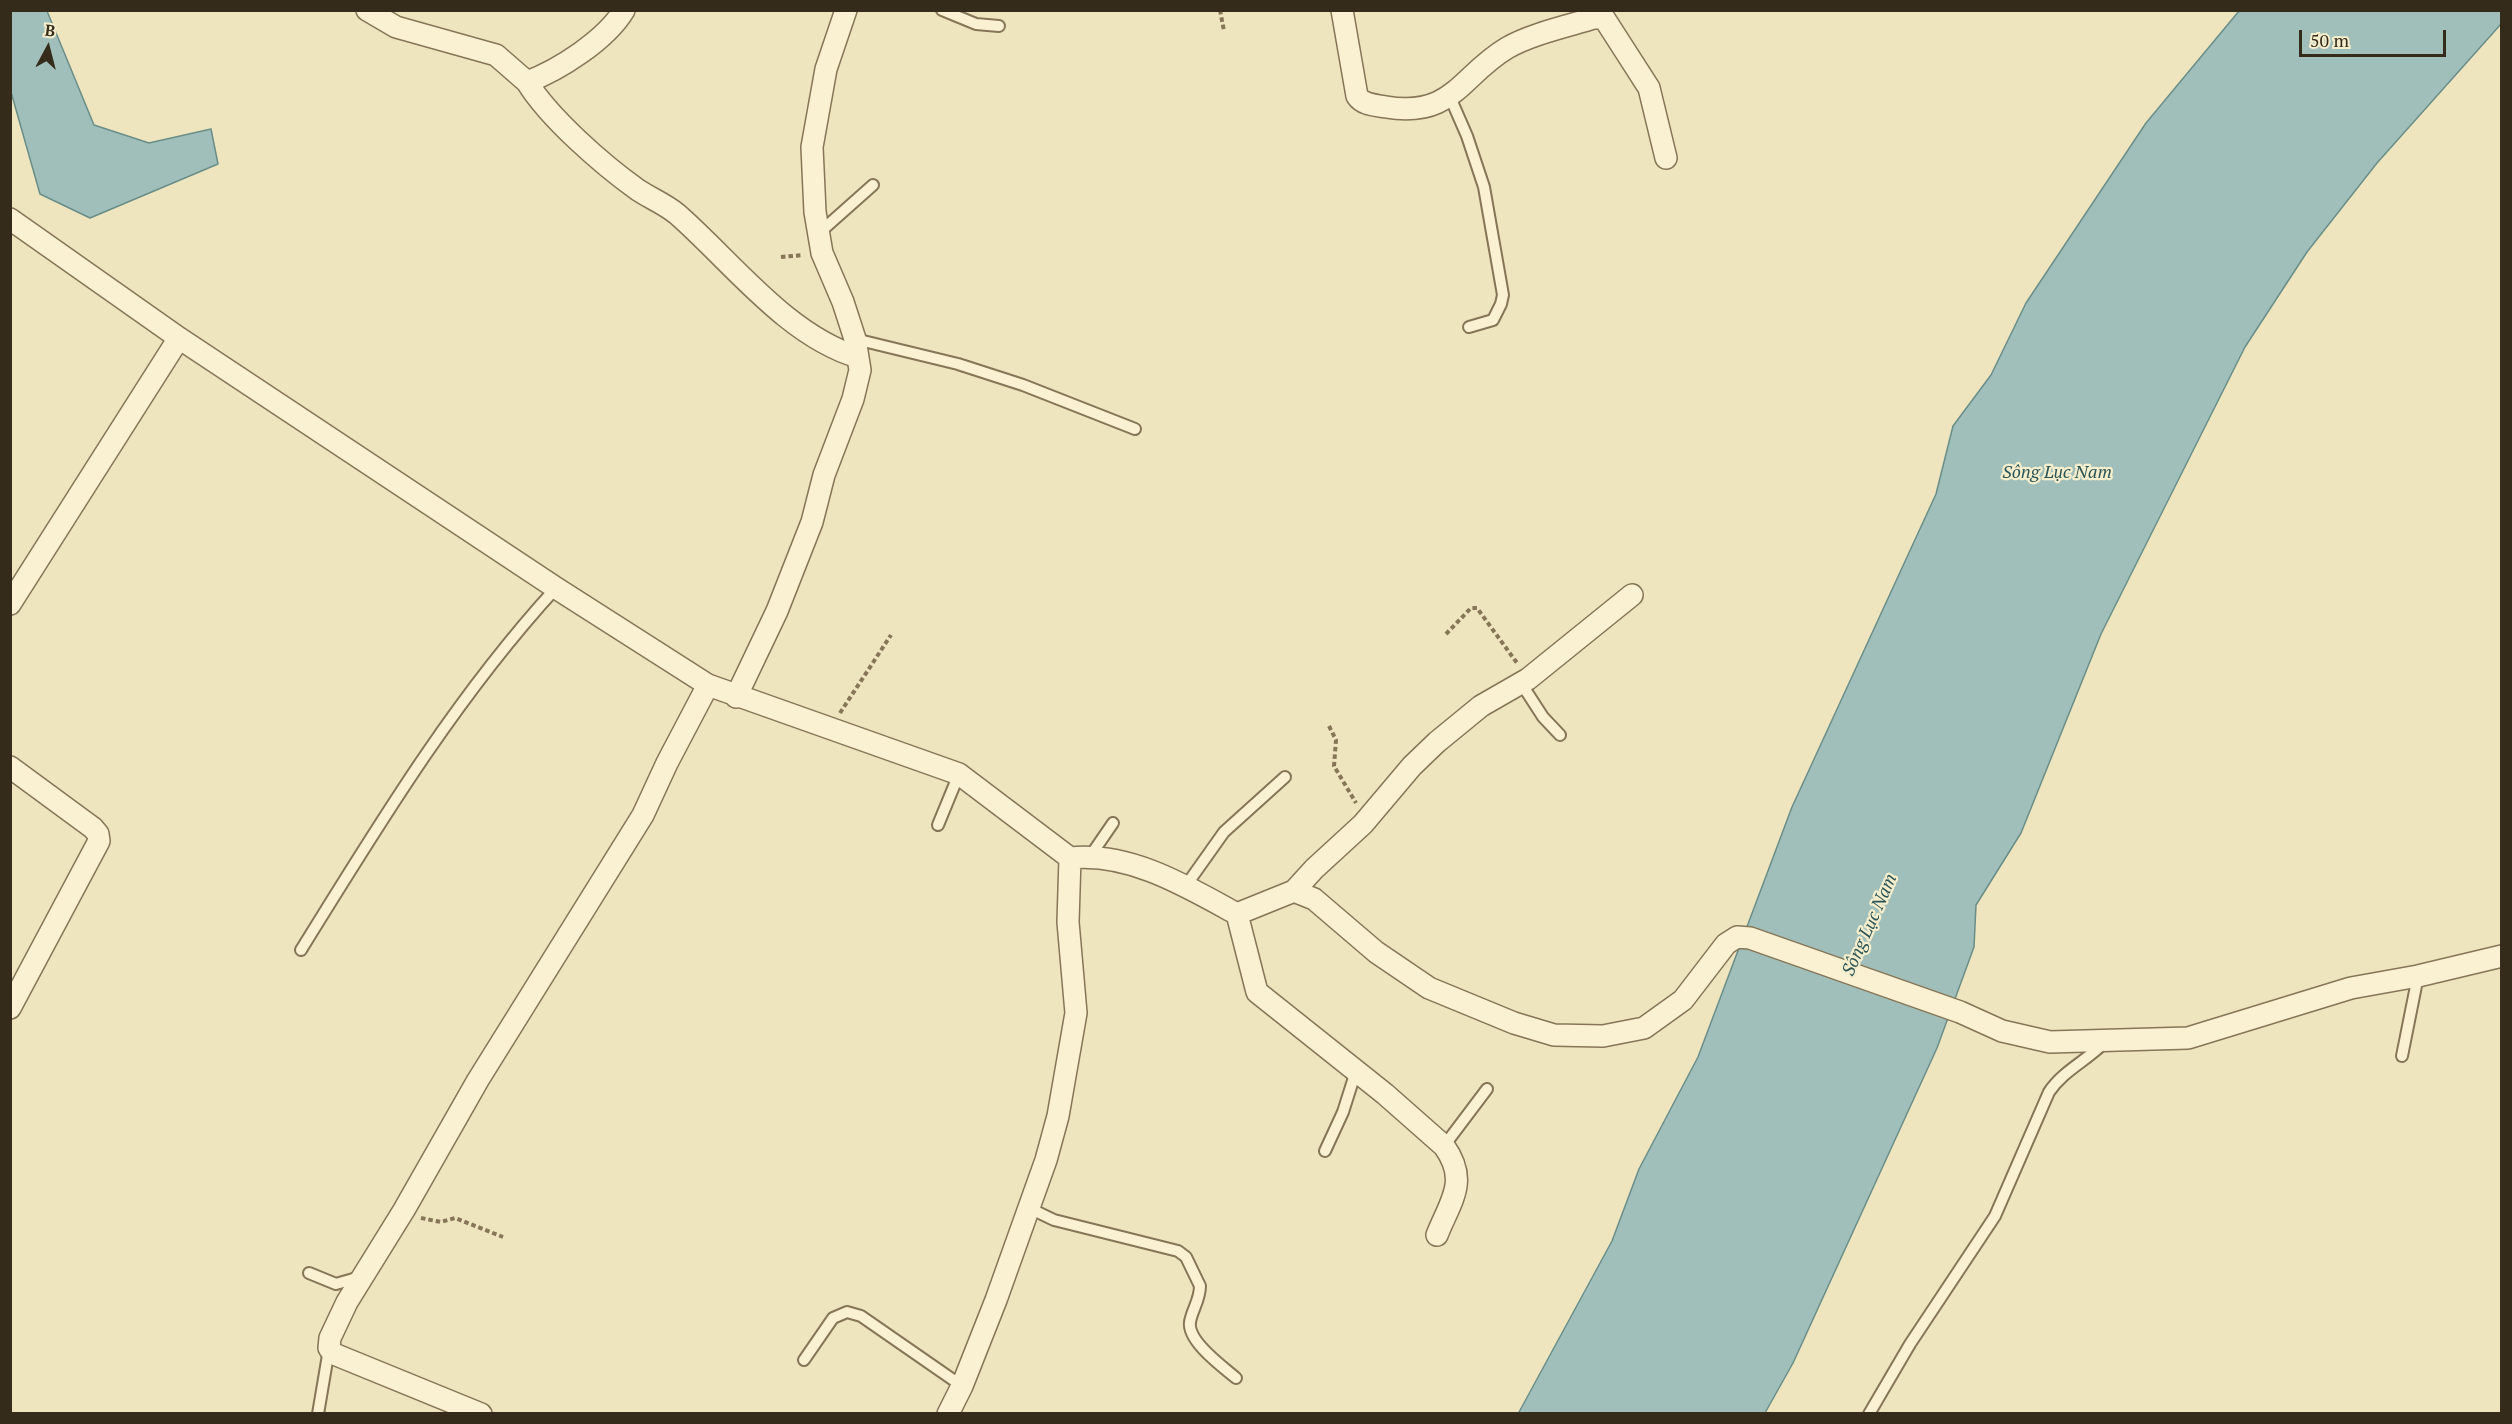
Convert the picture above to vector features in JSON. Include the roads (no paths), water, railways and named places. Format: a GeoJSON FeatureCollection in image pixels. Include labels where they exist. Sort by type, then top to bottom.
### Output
{"type":"FeatureCollection","features":[{"type":"Feature","properties":{"kind":"street"},"geometry":{"type":"LineString","coordinates":[[367,10],[396,27],[496,55],[527,82],[550,111],[622,178],[675,212],[795,323],[837,350],[856,348]]}},
{"type":"Feature","properties":{"kind":"street"},"geometry":{"type":"LineString","coordinates":[[527,82],[559,69],[575,58],[624,10]]}},
{"type":"Feature","properties":{"kind":"street"},"geometry":{"type":"LineString","coordinates":[[736,697],[777,611],[812,522],[824,475],[853,399],[860,370],[843,302],[822,254],[815,212],[812,147],[826,69],[846,10]]}},
{"type":"Feature","properties":{"kind":"street"},"geometry":{"type":"LineString","coordinates":[[1341,10],[1359,100],[1397,109],[1423,108],[1450,97],[1508,47],[1594,18],[1604,18],[1649,88],[1666,158]]}},
{"type":"Feature","properties":{"kind":"street"},"geometry":{"type":"LineString","coordinates":[[10,219],[179,338],[556,588],[708,685],[736,697],[959,774],[1081,856],[1123,860],[1185,887],[1237,914],[1257,992],[1356,1071],[1444,1146],[1456,1166],[1459,1179],[1437,1235]]}},
{"type":"Feature","properties":{"kind":"street"},"geometry":{"type":"LineString","coordinates":[[10,604],[179,338]]}},
{"type":"Feature","properties":{"kind":"street"},"geometry":{"type":"LineString","coordinates":[[1237,914],[1294,891],[1314,869],[1363,824],[1412,766],[1437,742],[1481,706],[1524,681],[1632,595]]}},
{"type":"Feature","properties":{"kind":"street"},"geometry":{"type":"LineString","coordinates":[[481,1413],[342,1358],[330,1348],[332,1331],[478,1080],[643,815],[666,763],[708,685]]}},
{"type":"Feature","properties":{"kind":"street"},"geometry":{"type":"LineString","coordinates":[[10,767],[93,828],[98,834],[99,841],[10,1008]]}},
{"type":"Feature","properties":{"kind":"street"},"geometry":{"type":"LineString","coordinates":[[948,1413],[962,1386],[1029,1209],[1058,1116],[1075,1031],[1076,999],[1068,922],[1081,856]]}},
{"type":"Feature","properties":{"kind":"street"},"geometry":{"type":"LineString","coordinates":[[1294,891],[1314,899],[1376,952],[1430,988],[1514,1023],[1554,1035],[1603,1036],[1644,1028],[1683,1000],[1726,944],[1737,938],[1750,938],[1959,1012],[2002,1031],[2050,1042],[2188,1038],[2351,988],[2418,976],[2502,956]]}},
{"type":"Feature","properties":{"kind":"lane"},"geometry":{"type":"LineString","coordinates":[[942,10],[976,24],[999,26]]}},
{"type":"Feature","properties":{"kind":"lane"},"geometry":{"type":"LineString","coordinates":[[1450,97],[1467,136],[1484,187],[1503,295],[1502,304],[1493,320],[1469,327]]}},
{"type":"Feature","properties":{"kind":"lane"},"geometry":{"type":"LineString","coordinates":[[819,233],[873,186]]}},
{"type":"Feature","properties":{"kind":"lane"},"geometry":{"type":"LineString","coordinates":[[856,348],[958,364],[1023,385],[1135,429]]}},
{"type":"Feature","properties":{"kind":"lane"},"geometry":{"type":"LineString","coordinates":[[302,950],[384,816],[477,683],[507,641],[556,588]]}},
{"type":"Feature","properties":{"kind":"lane"},"geometry":{"type":"LineString","coordinates":[[1524,681],[1543,717],[1560,735]]}},
{"type":"Feature","properties":{"kind":"lane"},"geometry":{"type":"LineString","coordinates":[[938,825],[959,774]]}},
{"type":"Feature","properties":{"kind":"lane"},"geometry":{"type":"LineString","coordinates":[[1185,887],[1224,832],[1285,777]]}},
{"type":"Feature","properties":{"kind":"lane"},"geometry":{"type":"LineString","coordinates":[[1081,856],[1113,823]]}},
{"type":"Feature","properties":{"kind":"lane"},"geometry":{"type":"LineString","coordinates":[[2402,1056],[2418,976]]}},
{"type":"Feature","properties":{"kind":"lane"},"geometry":{"type":"LineString","coordinates":[[1869,1413],[1910,1344],[1995,1216],[2055,1083],[2109,1039]]}},
{"type":"Feature","properties":{"kind":"lane"},"geometry":{"type":"LineString","coordinates":[[1325,1151],[1356,1071]]}},
{"type":"Feature","properties":{"kind":"lane"},"geometry":{"type":"LineString","coordinates":[[1444,1146],[1487,1089]]}},
{"type":"Feature","properties":{"kind":"lane"},"geometry":{"type":"LineString","coordinates":[[1029,1209],[1054,1220],[1178,1251],[1186,1257],[1200,1286],[1190,1320],[1191,1333],[1204,1351],[1236,1378]]}},
{"type":"Feature","properties":{"kind":"lane"},"geometry":{"type":"LineString","coordinates":[[309,1273],[336,1284],[363,1276]]}},
{"type":"Feature","properties":{"kind":"lane"},"geometry":{"type":"LineString","coordinates":[[804,1360],[832,1318],[847,1312],[861,1316],[962,1386]]}},
{"type":"Feature","properties":{"kind":"lane"},"geometry":{"type":"LineString","coordinates":[[318,1413],[330,1348]]}},
{"type":"Feature","properties":{"kind":"water"},"geometry":{"type":"Polygon","coordinates":[[[11,10],[47,11],[94,125],[149,143],[211,129],[218,164],[90,218],[40,194],[11,92],[11,10]]]}},
{"type":"Feature","properties":{"kind":"water","name":"Sông Lục Nam"},"geometry":{"type":"Polygon","coordinates":[[[2239,11],[2501,11],[2501,24],[2377,163],[2307,252],[2245,347],[2101,634],[2021,833],[1976,905],[1974,947],[1937,1048],[1793,1363],[1765,1413],[1518,1414],[1612,1241],[1639,1169],[1698,1057],[1792,807],[1936,494],[1953,426],[1991,375],[2026,303],[2146,123],[2239,11]]]}}]}
